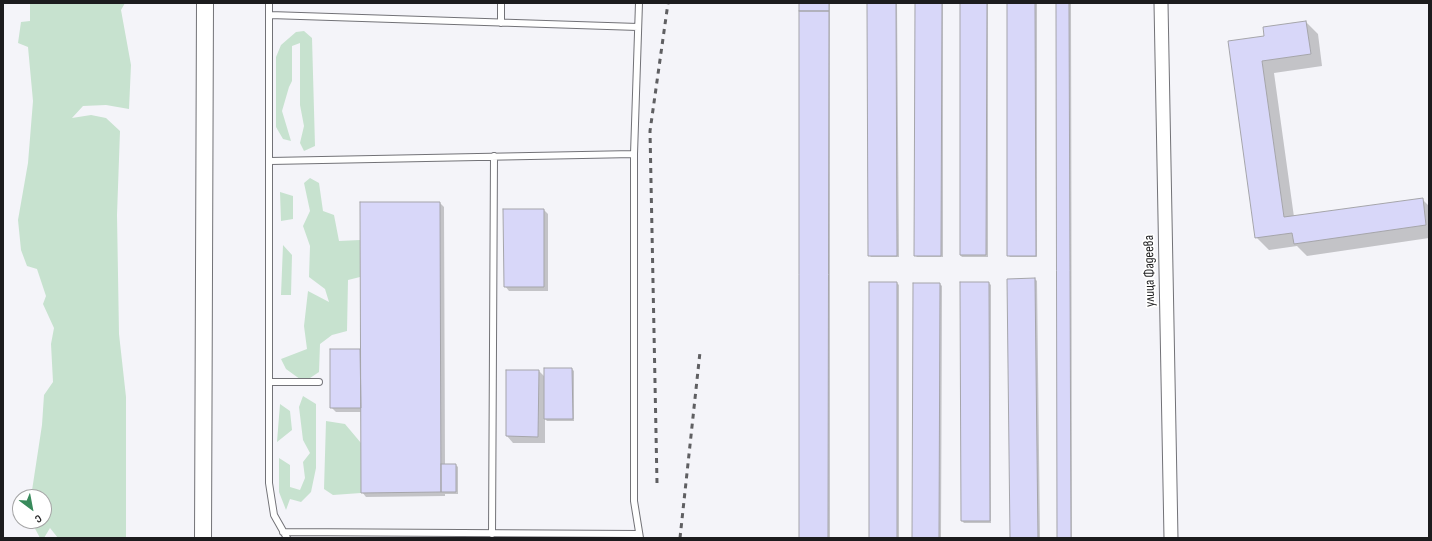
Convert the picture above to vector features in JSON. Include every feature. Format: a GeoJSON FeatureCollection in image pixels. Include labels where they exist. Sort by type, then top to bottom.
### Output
{"type":"FeatureCollection","features":[{"type":"Feature","properties":{"kind":"street"},"geometry":{"type":"LineString","coordinates":[[203,538],[205,3]]}},
{"type":"Feature","properties":{"kind":"street","name":"улица Фадеева"},"geometry":{"type":"LineString","coordinates":[[1161,3],[1171,538]]}},
{"type":"Feature","properties":{"kind":"lane"},"geometry":{"type":"LineString","coordinates":[[270,3],[269,483],[274,515],[287,538]]}},
{"type":"Feature","properties":{"kind":"lane"},"geometry":{"type":"LineString","coordinates":[[501,3],[501,23]]}},
{"type":"Feature","properties":{"kind":"lane"},"geometry":{"type":"LineString","coordinates":[[283,532],[639,536],[634,501],[634,154],[639,3]]}},
{"type":"Feature","properties":{"kind":"lane"},"geometry":{"type":"LineString","coordinates":[[270,15],[638,27]]}},
{"type":"Feature","properties":{"kind":"lane"},"geometry":{"type":"LineString","coordinates":[[270,161],[634,154]]}},
{"type":"Feature","properties":{"kind":"lane"},"geometry":{"type":"LineString","coordinates":[[492,534],[494,156]]}},
{"type":"Feature","properties":{"kind":"lane"},"geometry":{"type":"LineString","coordinates":[[269,382],[319,382]]}},
{"type":"Feature","properties":{"kind":"green space"},"geometry":{"type":"Polygon","coordinates":[[[30,3],[125,3],[121,10],[131,65],[129,109],[106,105],[83,106],[72,118],[91,115],[106,118],[120,131],[117,215],[119,334],[126,397],[126,538],[58,538],[51,529],[52,489],[32,489],[42,425],[44,395],[53,382],[51,344],[54,328],[43,304],[46,296],[37,269],[27,266],[21,250],[18,220],[28,163],[33,101],[28,47],[18,43],[21,22],[30,21],[30,3]]]}},
{"type":"Feature","properties":{"kind":"green space"},"geometry":{"type":"Polygon","coordinates":[[[304,31],[312,38],[315,146],[304,151],[300,143],[304,126],[300,105],[300,43],[292,46],[292,81],[282,111],[291,141],[283,139],[276,127],[276,57],[281,45],[296,32],[304,31]]]}},
{"type":"Feature","properties":{"kind":"green space"},"geometry":{"type":"Polygon","coordinates":[[[310,178],[319,183],[323,211],[334,215],[339,241],[360,240],[360,277],[348,280],[347,331],[332,335],[320,344],[319,372],[304,382],[286,369],[281,359],[307,349],[304,326],[308,291],[329,302],[325,289],[309,277],[310,246],[303,226],[310,211],[304,183],[310,178]]]}},
{"type":"Feature","properties":{"kind":"green space"},"geometry":{"type":"Polygon","coordinates":[[[280,192],[293,196],[293,219],[281,221],[280,192]]]}},
{"type":"Feature","properties":{"kind":"green space"},"geometry":{"type":"Polygon","coordinates":[[[283,245],[292,255],[291,295],[281,295],[283,245]]]}},
{"type":"Feature","properties":{"kind":"green space"},"geometry":{"type":"Polygon","coordinates":[[[303,396],[316,404],[316,468],[311,492],[301,502],[290,499],[286,510],[279,492],[279,458],[290,465],[290,487],[300,490],[305,478],[303,462],[310,453],[303,440],[299,407],[303,396]]]}},
{"type":"Feature","properties":{"kind":"green space"},"geometry":{"type":"Polygon","coordinates":[[[280,404],[290,411],[292,430],[277,442],[280,404]]]}},
{"type":"Feature","properties":{"kind":"green space"},"geometry":{"type":"Polygon","coordinates":[[[326,421],[345,424],[361,443],[361,493],[333,495],[324,489],[326,421]]]}},
{"type":"Feature","properties":{"kind":"green space"},"geometry":{"type":"Polygon","coordinates":[[[35,529],[49,529],[44,538],[40,538],[35,529]]]}},
{"type":"Feature","properties":{"kind":"building"},"geometry":{"type":"Polygon","coordinates":[[[799,3],[829,3],[829,11],[799,11],[799,3]]]}},
{"type":"Feature","properties":{"kind":"building"},"geometry":{"type":"Polygon","coordinates":[[[867,3],[896,3],[897,256],[868,256],[867,3]]]}},
{"type":"Feature","properties":{"kind":"building"},"geometry":{"type":"Polygon","coordinates":[[[915,3],[942,3],[941,256],[914,256],[915,3]]]}},
{"type":"Feature","properties":{"kind":"building"},"geometry":{"type":"Polygon","coordinates":[[[960,3],[987,3],[986,255],[960,255],[960,3]]]}},
{"type":"Feature","properties":{"kind":"building"},"geometry":{"type":"Polygon","coordinates":[[[1007,3],[1035,3],[1036,256],[1007,256],[1007,3]]]}},
{"type":"Feature","properties":{"kind":"building"},"geometry":{"type":"Polygon","coordinates":[[[1056,3],[1069,3],[1071,538],[1057,538],[1056,3]]]}},
{"type":"Feature","properties":{"kind":"building"},"geometry":{"type":"Polygon","coordinates":[[[799,11],[829,11],[828,538],[799,538],[799,11]]]}},
{"type":"Feature","properties":{"kind":"building"},"geometry":{"type":"Polygon","coordinates":[[[1306,21],[1311,54],[1262,61],[1284,217],[1423,198],[1426,225],[1294,244],[1292,233],[1255,238],[1228,41],[1264,36],[1263,27],[1306,21]]]}},
{"type":"Feature","properties":{"kind":"building"},"geometry":{"type":"Polygon","coordinates":[[[360,202],[440,202],[441,492],[361,493],[360,202]]]}},
{"type":"Feature","properties":{"kind":"building"},"geometry":{"type":"Polygon","coordinates":[[[503,209],[544,209],[544,287],[504,287],[503,209]]]}},
{"type":"Feature","properties":{"kind":"building"},"geometry":{"type":"Polygon","coordinates":[[[1035,278],[1038,538],[1010,538],[1007,279],[1035,278]]]}},
{"type":"Feature","properties":{"kind":"building"},"geometry":{"type":"Polygon","coordinates":[[[869,282],[897,282],[897,538],[869,538],[869,282]]]}},
{"type":"Feature","properties":{"kind":"building"},"geometry":{"type":"Polygon","coordinates":[[[960,282],[989,282],[990,521],[961,521],[960,282]]]}},
{"type":"Feature","properties":{"kind":"building"},"geometry":{"type":"Polygon","coordinates":[[[913,283],[940,283],[939,538],[912,538],[913,283]]]}},
{"type":"Feature","properties":{"kind":"building"},"geometry":{"type":"Polygon","coordinates":[[[330,349],[360,349],[361,408],[330,408],[330,349]]]}},
{"type":"Feature","properties":{"kind":"building"},"geometry":{"type":"Polygon","coordinates":[[[544,368],[572,368],[573,419],[544,419],[544,368]]]}},
{"type":"Feature","properties":{"kind":"building"},"geometry":{"type":"Polygon","coordinates":[[[506,370],[539,370],[538,437],[506,436],[506,370]]]}},
{"type":"Feature","properties":{"kind":"building"},"geometry":{"type":"Polygon","coordinates":[[[441,464],[456,464],[456,492],[441,492],[441,464]]]}},
{"type":"Feature","properties":{"kind":"railway"},"geometry":{"type":"LineString","coordinates":[[657,483],[650,131],[668,3]]}},
{"type":"Feature","properties":{"kind":"railway"},"geometry":{"type":"LineString","coordinates":[[680,538],[700,352]]}}]}
